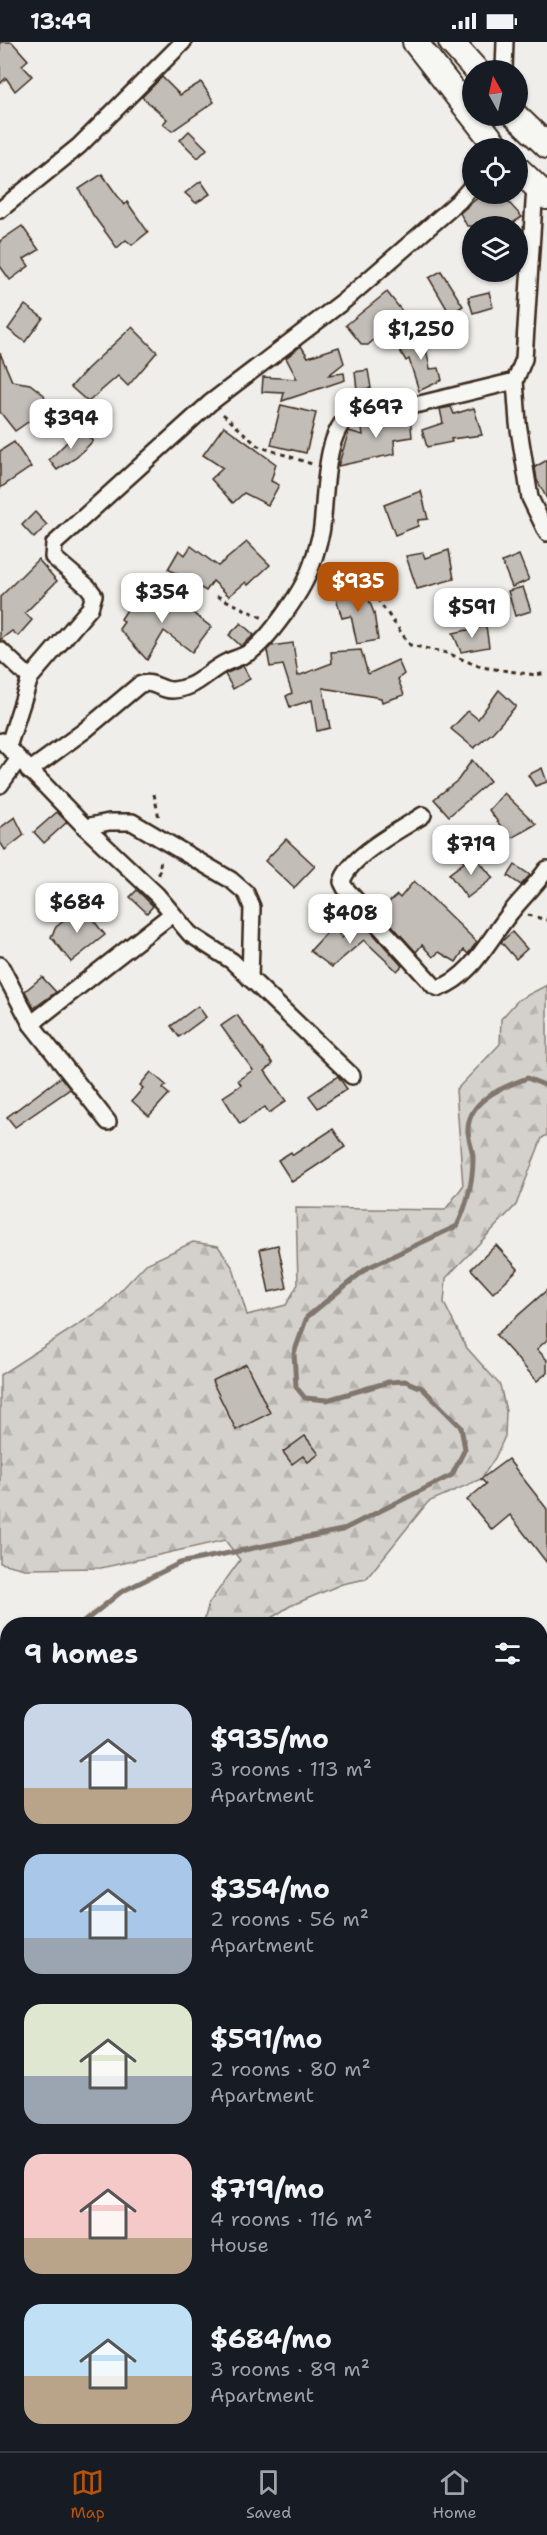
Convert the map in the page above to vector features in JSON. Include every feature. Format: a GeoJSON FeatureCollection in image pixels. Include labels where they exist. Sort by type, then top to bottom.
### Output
{"type":"FeatureCollection","features":[{"type":"Feature","properties":{"kind":"main road"},"geometry":{"type":"LineString","coordinates":[[415,42],[490,138]]}},
{"type":"Feature","properties":{"kind":"main road"},"geometry":{"type":"LineString","coordinates":[[451,42],[467,60]]}},
{"type":"Feature","properties":{"kind":"main road"},"geometry":{"type":"LineString","coordinates":[[526,126],[547,146]]}},
{"type":"Feature","properties":{"kind":"main road"},"geometry":{"type":"LineString","coordinates":[[528,179],[541,192]]}},
{"type":"Feature","properties":{"kind":"street"},"geometry":{"type":"LineString","coordinates":[[0,210],[79,146],[183,42]]}},
{"type":"Feature","properties":{"kind":"street"},"geometry":{"type":"LineString","coordinates":[[504,60],[505,42]]}},
{"type":"Feature","properties":{"kind":"street"},"geometry":{"type":"LineString","coordinates":[[541,192],[524,359],[515,381],[518,423],[530,498],[547,532]]}},
{"type":"Feature","properties":{"kind":"street"},"geometry":{"type":"LineString","coordinates":[[352,1076],[232,962],[190,934],[157,895],[85,827],[4,743],[30,678],[90,608],[94,596],[88,587],[53,557],[54,544],[210,403],[345,300],[462,198]]}},
{"type":"Feature","properties":{"kind":"street"},"geometry":{"type":"LineString","coordinates":[[29,771],[84,731],[139,685],[147,682],[154,683],[171,691],[189,688],[225,663],[251,652],[294,600],[309,573],[321,531],[327,470],[341,426],[349,414],[357,411],[420,405],[515,381]]}},
{"type":"Feature","properties":{"kind":"street"},"geometry":{"type":"LineString","coordinates":[[0,650],[30,678]]}},
{"type":"Feature","properties":{"kind":"street"},"geometry":{"type":"LineString","coordinates":[[0,785],[18,760]]}},
{"type":"Feature","properties":{"kind":"street"},"geometry":{"type":"LineString","coordinates":[[423,815],[356,861],[345,871],[342,882],[434,986],[439,988],[455,980],[476,959],[511,911],[547,869]]}},
{"type":"Feature","properties":{"kind":"street"},"geometry":{"type":"LineString","coordinates":[[85,827],[109,822],[132,822],[221,874],[246,892],[252,907],[250,979]]}},
{"type":"Feature","properties":{"kind":"street"},"geometry":{"type":"LineString","coordinates":[[32,1024],[172,914]]}},
{"type":"Feature","properties":{"kind":"street"},"geometry":{"type":"LineString","coordinates":[[0,965],[32,1024],[108,1122]]}},
{"type":"Feature","properties":{"kind":"path"},"geometry":{"type":"LineString","coordinates":[[210,403],[258,446],[327,470]]}},
{"type":"Feature","properties":{"kind":"path"},"geometry":{"type":"LineString","coordinates":[[309,573],[362,576],[410,645],[447,653],[481,668],[536,675],[547,672]]}},
{"type":"Feature","properties":{"kind":"path"},"geometry":{"type":"LineString","coordinates":[[217,596],[275,624]]}},
{"type":"Feature","properties":{"kind":"green space"},"geometry":{"type":"Polygon","coordinates":[[[547,985],[547,1135],[542,1138],[516,1205],[446,1278],[444,1303],[466,1347],[500,1385],[506,1411],[505,1436],[495,1458],[481,1479],[428,1502],[366,1579],[342,1584],[290,1606],[273,1617],[205,1617],[209,1603],[240,1560],[225,1540],[101,1568],[25,1569],[0,1563],[0,1375],[104,1308],[146,1264],[193,1242],[218,1246],[233,1268],[247,1315],[286,1305],[298,1284],[296,1208],[445,1210],[463,1186],[456,1090],[500,1044],[501,1019],[518,1000],[547,985]]]}},
{"type":"Feature","properties":{"kind":"building"},"geometry":{"type":"Polygon","coordinates":[[[0,42],[12,42],[28,60],[22,65],[32,76],[15,91],[6,78],[0,84],[0,42]]]}},
{"type":"Feature","properties":{"kind":"building"},"geometry":{"type":"Polygon","coordinates":[[[162,77],[180,95],[201,82],[214,102],[172,131],[163,124],[167,119],[142,97],[162,77]]]}},
{"type":"Feature","properties":{"kind":"building"},"geometry":{"type":"Polygon","coordinates":[[[189,131],[207,149],[198,158],[180,140],[189,131]]]}},
{"type":"Feature","properties":{"kind":"building"},"geometry":{"type":"Polygon","coordinates":[[[102,174],[124,205],[127,202],[148,232],[132,245],[126,240],[117,248],[93,215],[79,189],[102,174]]]}},
{"type":"Feature","properties":{"kind":"building"},"geometry":{"type":"Polygon","coordinates":[[[201,181],[210,194],[196,203],[185,193],[201,181]]]}},
{"type":"Feature","properties":{"kind":"building"},"geometry":{"type":"Polygon","coordinates":[[[470,204],[510,204],[521,216],[462,217],[460,213],[470,204]]]}},
{"type":"Feature","properties":{"kind":"building"},"geometry":{"type":"Polygon","coordinates":[[[22,226],[39,250],[24,259],[29,266],[10,280],[0,266],[0,241],[22,226]]]}},
{"type":"Feature","properties":{"kind":"building"},"geometry":{"type":"Polygon","coordinates":[[[441,271],[463,306],[450,314],[429,278],[441,271]]]}},
{"type":"Feature","properties":{"kind":"building"},"geometry":{"type":"Polygon","coordinates":[[[387,292],[402,311],[381,327],[384,331],[368,345],[362,345],[346,325],[387,292]]]}},
{"type":"Feature","properties":{"kind":"building"},"geometry":{"type":"Polygon","coordinates":[[[489,292],[493,307],[473,313],[468,297],[489,292]]]}},
{"type":"Feature","properties":{"kind":"building"},"geometry":{"type":"Polygon","coordinates":[[[25,305],[43,318],[25,342],[8,329],[25,305]]]}},
{"type":"Feature","properties":{"kind":"building"},"geometry":{"type":"Polygon","coordinates":[[[132,327],[157,352],[128,386],[118,376],[88,402],[71,387],[132,327]]]}},
{"type":"Feature","properties":{"kind":"building"},"geometry":{"type":"Polygon","coordinates":[[[428,331],[435,343],[426,348],[430,369],[439,368],[442,380],[419,391],[409,359],[406,361],[399,349],[428,331]]]}},
{"type":"Feature","properties":{"kind":"building"},"geometry":{"type":"Polygon","coordinates":[[[301,346],[308,357],[339,347],[344,363],[329,375],[344,373],[345,380],[282,401],[284,393],[262,392],[263,377],[297,379],[286,358],[301,346]]]}},
{"type":"Feature","properties":{"kind":"building"},"geometry":{"type":"Polygon","coordinates":[[[0,353],[12,381],[30,384],[44,395],[48,408],[15,431],[0,412],[0,353]]]}},
{"type":"Feature","properties":{"kind":"building"},"geometry":{"type":"Polygon","coordinates":[[[368,370],[371,388],[357,390],[355,372],[368,370]]]}},
{"type":"Feature","properties":{"kind":"building"},"geometry":{"type":"Polygon","coordinates":[[[281,405],[316,413],[306,453],[271,445],[281,405]]]}},
{"type":"Feature","properties":{"kind":"building"},"geometry":{"type":"Polygon","coordinates":[[[451,407],[454,414],[474,408],[482,435],[451,439],[452,442],[427,447],[422,430],[443,423],[440,409],[451,407]]]}},
{"type":"Feature","properties":{"kind":"building"},"geometry":{"type":"Polygon","coordinates":[[[410,415],[412,437],[394,440],[395,454],[338,466],[349,431],[363,435],[361,422],[410,415]]]}},
{"type":"Feature","properties":{"kind":"building"},"geometry":{"type":"Polygon","coordinates":[[[224,426],[276,464],[271,481],[279,485],[268,505],[244,493],[233,503],[211,479],[223,468],[203,455],[224,426]]]}},
{"type":"Feature","properties":{"kind":"building"},"geometry":{"type":"Polygon","coordinates":[[[80,429],[93,441],[77,457],[57,470],[49,460],[80,429]]]}},
{"type":"Feature","properties":{"kind":"building"},"geometry":{"type":"Polygon","coordinates":[[[14,442],[31,467],[0,488],[0,451],[14,442]]]}},
{"type":"Feature","properties":{"kind":"building"},"geometry":{"type":"Polygon","coordinates":[[[547,460],[547,499],[537,480],[535,467],[547,460]]]}},
{"type":"Feature","properties":{"kind":"building"},"geometry":{"type":"Polygon","coordinates":[[[421,491],[428,519],[418,520],[418,526],[395,535],[384,505],[421,491]]]}},
{"type":"Feature","properties":{"kind":"building"},"geometry":{"type":"Polygon","coordinates":[[[35,512],[47,525],[34,538],[22,525],[35,512]]]}},
{"type":"Feature","properties":{"kind":"building"},"geometry":{"type":"Polygon","coordinates":[[[247,542],[270,565],[248,585],[246,582],[229,596],[213,581],[206,591],[168,569],[179,550],[185,555],[191,546],[218,566],[247,542]]]}},
{"type":"Feature","properties":{"kind":"building"},"geometry":{"type":"Polygon","coordinates":[[[449,550],[454,579],[417,589],[406,556],[423,553],[425,558],[449,550]]]}},
{"type":"Feature","properties":{"kind":"building"},"geometry":{"type":"Polygon","coordinates":[[[519,555],[529,580],[512,587],[502,562],[519,555]]]}},
{"type":"Feature","properties":{"kind":"building"},"geometry":{"type":"Polygon","coordinates":[[[38,559],[57,581],[25,613],[32,620],[18,636],[12,631],[0,640],[0,597],[38,559]]]}},
{"type":"Feature","properties":{"kind":"building"},"geometry":{"type":"Polygon","coordinates":[[[364,587],[374,613],[378,640],[357,644],[351,616],[342,618],[334,592],[364,587]]]}},
{"type":"Feature","properties":{"kind":"building"},"geometry":{"type":"Polygon","coordinates":[[[523,587],[531,611],[515,616],[508,591],[523,587]]]}},
{"type":"Feature","properties":{"kind":"building"},"geometry":{"type":"Polygon","coordinates":[[[163,590],[211,627],[192,652],[164,631],[147,660],[119,629],[124,622],[121,619],[134,599],[139,602],[142,599],[156,608],[163,590]]]}},
{"type":"Feature","properties":{"kind":"building"},"geometry":{"type":"Polygon","coordinates":[[[241,623],[254,635],[241,646],[229,635],[241,623]]]}},
{"type":"Feature","properties":{"kind":"building"},"geometry":{"type":"Polygon","coordinates":[[[486,626],[489,647],[461,652],[453,633],[486,626]]]}},
{"type":"Feature","properties":{"kind":"building"},"geometry":{"type":"Polygon","coordinates":[[[293,643],[298,676],[332,663],[331,652],[361,650],[368,674],[398,660],[404,674],[398,679],[404,695],[382,702],[381,698],[323,688],[330,728],[317,731],[312,700],[290,707],[286,696],[292,693],[283,665],[270,667],[267,650],[271,646],[293,643]]]}},
{"type":"Feature","properties":{"kind":"building"},"geometry":{"type":"Polygon","coordinates":[[[243,666],[250,679],[233,689],[225,674],[243,666]]]}},
{"type":"Feature","properties":{"kind":"building"},"geometry":{"type":"Polygon","coordinates":[[[499,690],[516,706],[493,732],[474,748],[451,729],[468,711],[478,719],[499,690]]]}},
{"type":"Feature","properties":{"kind":"building"},"geometry":{"type":"Polygon","coordinates":[[[472,760],[490,781],[449,816],[434,799],[458,780],[472,760]]]}},
{"type":"Feature","properties":{"kind":"building"},"geometry":{"type":"Polygon","coordinates":[[[542,768],[547,782],[535,786],[528,775],[542,768]]]}},
{"type":"Feature","properties":{"kind":"building"},"geometry":{"type":"Polygon","coordinates":[[[504,793],[536,824],[510,839],[489,810],[504,793]]]}},
{"type":"Feature","properties":{"kind":"building"},"geometry":{"type":"Polygon","coordinates":[[[57,812],[67,822],[44,843],[34,832],[57,812]]]}},
{"type":"Feature","properties":{"kind":"building"},"geometry":{"type":"Polygon","coordinates":[[[15,817],[24,835],[5,850],[0,842],[0,828],[15,817]]]}},
{"type":"Feature","properties":{"kind":"building"},"geometry":{"type":"Polygon","coordinates":[[[463,838],[477,851],[464,861],[452,851],[463,838]]]}},
{"type":"Feature","properties":{"kind":"building"},"geometry":{"type":"Polygon","coordinates":[[[286,839],[315,866],[294,888],[265,861],[286,839]]]}},
{"type":"Feature","properties":{"kind":"building"},"geometry":{"type":"Polygon","coordinates":[[[474,855],[493,878],[467,898],[449,874],[474,855]]]}},
{"type":"Feature","properties":{"kind":"building"},"geometry":{"type":"Polygon","coordinates":[[[515,865],[530,875],[521,885],[508,876],[515,865]]]}},
{"type":"Feature","properties":{"kind":"building"},"geometry":{"type":"Polygon","coordinates":[[[414,881],[477,942],[468,954],[464,950],[456,962],[439,952],[433,957],[422,945],[416,952],[379,911],[397,895],[400,898],[414,881]]]}},
{"type":"Feature","properties":{"kind":"building"},"geometry":{"type":"Polygon","coordinates":[[[137,890],[153,906],[147,913],[130,897],[137,890]]]}},
{"type":"Feature","properties":{"kind":"building"},"geometry":{"type":"Polygon","coordinates":[[[82,906],[105,935],[71,962],[51,937],[56,927],[82,906]]]}},
{"type":"Feature","properties":{"kind":"building"},"geometry":{"type":"Polygon","coordinates":[[[360,919],[402,966],[397,971],[364,940],[332,967],[310,951],[333,926],[342,938],[360,919]]]}},
{"type":"Feature","properties":{"kind":"building"},"geometry":{"type":"Polygon","coordinates":[[[512,932],[527,949],[516,959],[501,942],[512,932]]]}},
{"type":"Feature","properties":{"kind":"building"},"geometry":{"type":"Polygon","coordinates":[[[42,977],[56,992],[34,1008],[25,991],[42,977]]]}},
{"type":"Feature","properties":{"kind":"building"},"geometry":{"type":"Polygon","coordinates":[[[198,1006],[206,1017],[179,1037],[171,1026],[198,1006]]]}},
{"type":"Feature","properties":{"kind":"building"},"geometry":{"type":"Polygon","coordinates":[[[237,1015],[273,1064],[265,1071],[286,1101],[269,1113],[265,1107],[240,1124],[223,1097],[241,1085],[238,1080],[253,1070],[221,1026],[237,1015]]]}},
{"type":"Feature","properties":{"kind":"building"},"geometry":{"type":"Polygon","coordinates":[[[151,1072],[166,1085],[163,1089],[169,1094],[149,1116],[132,1101],[143,1088],[140,1085],[151,1072]]]}},
{"type":"Feature","properties":{"kind":"building"},"geometry":{"type":"Polygon","coordinates":[[[338,1076],[347,1089],[318,1108],[309,1096],[338,1076]]]}},
{"type":"Feature","properties":{"kind":"building"},"geometry":{"type":"Polygon","coordinates":[[[61,1077],[70,1089],[15,1127],[7,1117],[61,1077]]]}},
{"type":"Feature","properties":{"kind":"building"},"geometry":{"type":"Polygon","coordinates":[[[333,1129],[345,1147],[292,1182],[278,1160],[291,1152],[293,1155],[333,1129]]]}},
{"type":"Feature","properties":{"kind":"building"},"geometry":{"type":"Polygon","coordinates":[[[278,1245],[287,1288],[269,1292],[260,1249],[278,1245]]]}},
{"type":"Feature","properties":{"kind":"building"},"geometry":{"type":"Polygon","coordinates":[[[496,1245],[518,1269],[493,1293],[471,1269],[496,1245]]]}},
{"type":"Feature","properties":{"kind":"building"},"geometry":{"type":"Polygon","coordinates":[[[547,1290],[547,1340],[537,1349],[547,1360],[547,1373],[537,1381],[496,1335],[547,1290]]]}},
{"type":"Feature","properties":{"kind":"building"},"geometry":{"type":"Polygon","coordinates":[[[246,1364],[270,1413],[236,1430],[212,1381],[246,1364]]]}},
{"type":"Feature","properties":{"kind":"building"},"geometry":{"type":"Polygon","coordinates":[[[305,1436],[319,1454],[308,1462],[303,1456],[292,1464],[283,1452],[305,1436]]]}},
{"type":"Feature","properties":{"kind":"building"},"geometry":{"type":"Polygon","coordinates":[[[508,1459],[547,1509],[547,1563],[510,1515],[492,1530],[467,1500],[486,1484],[481,1479],[508,1459]]]}},
{"type":"Feature","properties":{"kind":"waterway"},"geometry":{"type":"LineString","coordinates":[[90,1617],[121,1592],[180,1563],[342,1530],[452,1475],[465,1449],[461,1427],[422,1388],[405,1381],[389,1382],[327,1400],[305,1398],[296,1387],[294,1353],[307,1317],[367,1268],[457,1226],[471,1185],[473,1155],[468,1130],[470,1119],[481,1102],[498,1090],[527,1078],[547,1086]]}}]}
